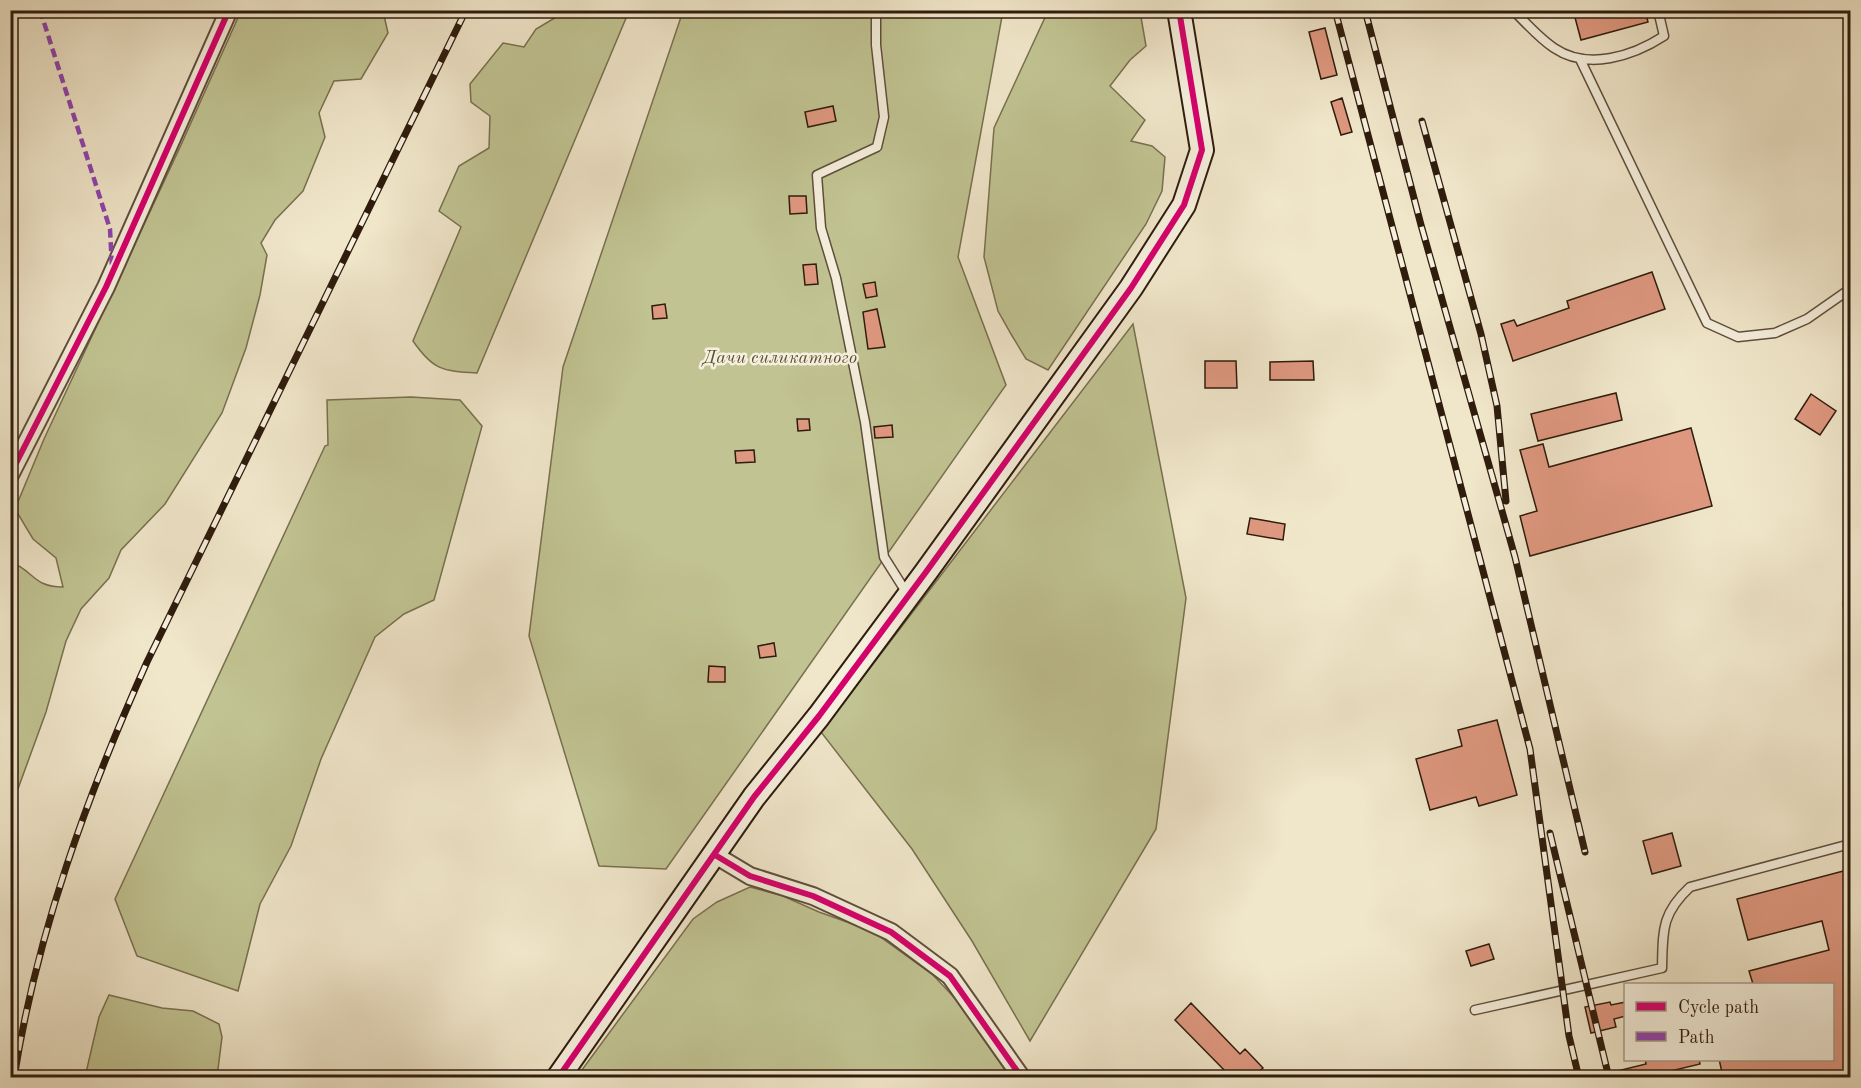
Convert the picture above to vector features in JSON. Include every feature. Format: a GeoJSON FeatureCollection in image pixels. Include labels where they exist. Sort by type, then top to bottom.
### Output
{"type":"FeatureCollection","features":[{"type":"Feature","properties":{"kind":"street"},"geometry":{"type":"LineString","coordinates":[[10,475],[106,287],[229,10]]}},
{"type":"Feature","properties":{"kind":"street"},"geometry":{"type":"LineString","coordinates":[[558,1077],[754,797],[819,716],[908,596],[1131,288],[1184,205],[1202,150],[1179,10]]}},
{"type":"Feature","properties":{"kind":"street"},"geometry":{"type":"LineString","coordinates":[[715,855],[750,876],[813,896],[891,932],[950,975],[1022,1077]]}},
{"type":"Feature","properties":{"kind":"lane"},"geometry":{"type":"LineString","coordinates":[[876,10],[876,45],[884,117],[877,147],[817,175],[821,228],[837,278],[863,411],[884,557],[908,596]]}},
{"type":"Feature","properties":{"kind":"lane"},"geometry":{"type":"LineString","coordinates":[[1513,10],[1555,48],[1580,59],[1613,58],[1644,49],[1664,36],[1658,10]]}},
{"type":"Feature","properties":{"kind":"lane"},"geometry":{"type":"LineString","coordinates":[[1580,59],[1707,323],[1738,337],[1775,333],[1807,320],[1851,289]]}},
{"type":"Feature","properties":{"kind":"lane"},"geometry":{"type":"LineString","coordinates":[[1851,576],[1848,605],[1851,614]]}},
{"type":"Feature","properties":{"kind":"lane"},"geometry":{"type":"LineString","coordinates":[[1475,1010],[1662,968],[1663,924],[1674,902],[1690,887],[1851,844]]}},
{"type":"Feature","properties":{"kind":"green space"},"geometry":{"type":"Polygon","coordinates":[[[568,10],[629,11],[477,373],[447,370],[427,358],[413,341],[461,227],[439,211],[459,166],[489,148],[490,116],[471,102],[470,84],[503,43],[524,47],[536,29],[568,10]]]}},
{"type":"Feature","properties":{"kind":"green space"},"geometry":{"type":"Polygon","coordinates":[[[241,11],[383,11],[388,33],[361,79],[334,81],[319,113],[325,137],[303,191],[275,220],[261,243],[267,255],[260,295],[246,348],[222,413],[165,504],[121,550],[109,578],[81,609],[66,641],[46,712],[11,808],[11,562],[45,584],[63,587],[56,558],[33,539],[15,509],[44,439],[241,11]]]}},
{"type":"Feature","properties":{"kind":"green space","name":"Дачи силикатного"},"geometry":{"type":"Polygon","coordinates":[[[683,11],[1003,11],[958,257],[1006,385],[666,869],[599,866],[529,636],[563,367],[683,11]]]}},
{"type":"Feature","properties":{"kind":"green space"},"geometry":{"type":"Polygon","coordinates":[[[1048,11],[1140,11],[1146,46],[1130,60],[1110,86],[1145,120],[1131,141],[1152,146],[1165,157],[1162,191],[1146,224],[1048,370],[1026,359],[1011,334],[998,311],[984,257],[994,128],[1048,11]]]}},
{"type":"Feature","properties":{"kind":"green space"},"geometry":{"type":"Polygon","coordinates":[[[1133,324],[1186,598],[1156,829],[1030,1041],[972,941],[912,849],[821,732],[1133,324]]]}},
{"type":"Feature","properties":{"kind":"green space"},"geometry":{"type":"Polygon","coordinates":[[[411,397],[460,400],[482,426],[434,600],[404,614],[375,637],[321,759],[291,846],[260,904],[238,991],[137,956],[115,899],[325,446],[328,445],[327,400],[411,397]]]}},
{"type":"Feature","properties":{"kind":"green space"},"geometry":{"type":"Polygon","coordinates":[[[750,887],[783,896],[872,931],[933,975],[966,1010],[1012,1078],[576,1078],[693,919],[717,902],[750,887]]]}},
{"type":"Feature","properties":{"kind":"green space"},"geometry":{"type":"Polygon","coordinates":[[[109,995],[162,1008],[193,1011],[219,1024],[222,1037],[217,1077],[85,1077],[99,1017],[109,995]]]}},
{"type":"Feature","properties":{"kind":"building"},"geometry":{"type":"Polygon","coordinates":[[[1573,10],[1645,10],[1648,22],[1581,40],[1573,10]]]}},
{"type":"Feature","properties":{"kind":"building"},"geometry":{"type":"Polygon","coordinates":[[[1325,28],[1337,75],[1321,79],[1309,32],[1325,28]]]}},
{"type":"Feature","properties":{"kind":"building"},"geometry":{"type":"Polygon","coordinates":[[[1342,98],[1352,132],[1341,135],[1331,102],[1342,98]]]}},
{"type":"Feature","properties":{"kind":"building"},"geometry":{"type":"Polygon","coordinates":[[[833,106],[836,121],[808,127],[805,112],[833,106]]]}},
{"type":"Feature","properties":{"kind":"building"},"geometry":{"type":"Polygon","coordinates":[[[789,196],[806,196],[807,213],[790,214],[789,196]]]}},
{"type":"Feature","properties":{"kind":"building"},"geometry":{"type":"Polygon","coordinates":[[[816,264],[818,284],[805,285],[803,265],[816,264]]]}},
{"type":"Feature","properties":{"kind":"building"},"geometry":{"type":"Polygon","coordinates":[[[1652,272],[1665,309],[1513,361],[1501,324],[1514,320],[1517,326],[1569,308],[1567,301],[1652,272]]]}},
{"type":"Feature","properties":{"kind":"building"},"geometry":{"type":"Polygon","coordinates":[[[875,282],[877,296],[866,298],[863,284],[875,282]]]}},
{"type":"Feature","properties":{"kind":"building"},"geometry":{"type":"Polygon","coordinates":[[[665,304],[667,318],[653,319],[652,306],[665,304]]]}},
{"type":"Feature","properties":{"kind":"building"},"geometry":{"type":"Polygon","coordinates":[[[877,309],[885,347],[868,349],[863,312],[877,309]]]}},
{"type":"Feature","properties":{"kind":"building"},"geometry":{"type":"Polygon","coordinates":[[[1205,361],[1236,361],[1237,388],[1205,388],[1205,361]]]}},
{"type":"Feature","properties":{"kind":"building"},"geometry":{"type":"Polygon","coordinates":[[[1313,361],[1314,380],[1270,380],[1270,362],[1313,361]]]}},
{"type":"Feature","properties":{"kind":"building"},"geometry":{"type":"Polygon","coordinates":[[[1616,393],[1622,420],[1538,441],[1531,414],[1616,393]]]}},
{"type":"Feature","properties":{"kind":"building"},"geometry":{"type":"Polygon","coordinates":[[[1811,394],[1836,411],[1820,435],[1795,419],[1811,394]]]}},
{"type":"Feature","properties":{"kind":"building"},"geometry":{"type":"Polygon","coordinates":[[[797,419],[809,419],[810,430],[798,431],[797,419]]]}},
{"type":"Feature","properties":{"kind":"building"},"geometry":{"type":"Polygon","coordinates":[[[892,425],[893,437],[875,438],[874,427],[892,425]]]}},
{"type":"Feature","properties":{"kind":"building"},"geometry":{"type":"Polygon","coordinates":[[[1691,428],[1712,506],[1530,556],[1520,516],[1537,511],[1520,450],[1543,444],[1549,467],[1691,428]]]}},
{"type":"Feature","properties":{"kind":"building"},"geometry":{"type":"Polygon","coordinates":[[[754,450],[755,462],[736,463],[735,451],[754,450]]]}},
{"type":"Feature","properties":{"kind":"building"},"geometry":{"type":"Polygon","coordinates":[[[1250,518],[1285,524],[1283,540],[1247,534],[1250,518]]]}},
{"type":"Feature","properties":{"kind":"building"},"geometry":{"type":"Polygon","coordinates":[[[774,643],[776,656],[760,658],[758,646],[774,643]]]}},
{"type":"Feature","properties":{"kind":"building"},"geometry":{"type":"Polygon","coordinates":[[[709,666],[725,667],[725,682],[708,682],[709,666]]]}},
{"type":"Feature","properties":{"kind":"building"},"geometry":{"type":"Polygon","coordinates":[[[1497,720],[1517,795],[1479,806],[1476,797],[1430,810],[1416,759],[1462,746],[1458,730],[1497,720]]]}},
{"type":"Feature","properties":{"kind":"building"},"geometry":{"type":"Polygon","coordinates":[[[1672,833],[1681,866],[1652,874],[1643,841],[1672,833]]]}},
{"type":"Feature","properties":{"kind":"building"},"geometry":{"type":"Polygon","coordinates":[[[1851,869],[1851,1077],[1723,1077],[1719,1061],[1834,1061],[1834,983],[1753,983],[1749,971],[1829,950],[1822,921],[1748,940],[1737,899],[1851,869]]]}},
{"type":"Feature","properties":{"kind":"building"},"geometry":{"type":"Polygon","coordinates":[[[1489,944],[1494,959],[1471,966],[1466,951],[1489,944]]]}},
{"type":"Feature","properties":{"kind":"building"},"geometry":{"type":"Polygon","coordinates":[[[1610,1002],[1611,1005],[1624,1002],[1624,1016],[1614,1019],[1616,1027],[1591,1033],[1585,1007],[1610,1002]]]}},
{"type":"Feature","properties":{"kind":"building"},"geometry":{"type":"Polygon","coordinates":[[[1191,1003],[1240,1054],[1245,1049],[1263,1068],[1253,1077],[1231,1077],[1175,1020],[1191,1003]]]}},
{"type":"Feature","properties":{"kind":"building"},"geometry":{"type":"Polygon","coordinates":[[[1645,1061],[1699,1061],[1700,1064],[1646,1077],[1610,1077],[1609,1073],[1646,1064],[1645,1061]]]}},
{"type":"Feature","properties":{"kind":"railway"},"geometry":{"type":"LineString","coordinates":[[14,1078],[36,970],[50,918],[85,814],[125,712],[147,662],[466,10]]}},
{"type":"Feature","properties":{"kind":"railway"},"geometry":{"type":"LineString","coordinates":[[1335,10],[1530,749],[1569,1036],[1579,1078]]}},
{"type":"Feature","properties":{"kind":"railway"},"geometry":{"type":"LineString","coordinates":[[1365,10],[1421,225],[1515,557],[1585,852]]}},
{"type":"Feature","properties":{"kind":"railway"},"geometry":{"type":"LineString","coordinates":[[1422,121],[1481,334],[1497,406],[1506,501]]}},
{"type":"Feature","properties":{"kind":"railway"},"geometry":{"type":"LineString","coordinates":[[1550,833],[1609,1078]]}},
{"type":"Feature","properties":{"kind":"marked path"},"geometry":{"type":"LineString","coordinates":[[40,10],[110,229],[112,267]]}},
{"type":"Feature","properties":{"kind":"cycle path"},"geometry":{"type":"LineString","coordinates":[[10,475],[106,287],[229,10]]}},
{"type":"Feature","properties":{"kind":"cycle path"},"geometry":{"type":"LineString","coordinates":[[558,1078],[754,797],[819,716],[926,572],[1131,288],[1184,205],[1202,150],[1179,10]]}},
{"type":"Feature","properties":{"kind":"cycle path"},"geometry":{"type":"LineString","coordinates":[[715,855],[750,876],[813,896],[891,932],[950,976],[1022,1078]]}}]}
